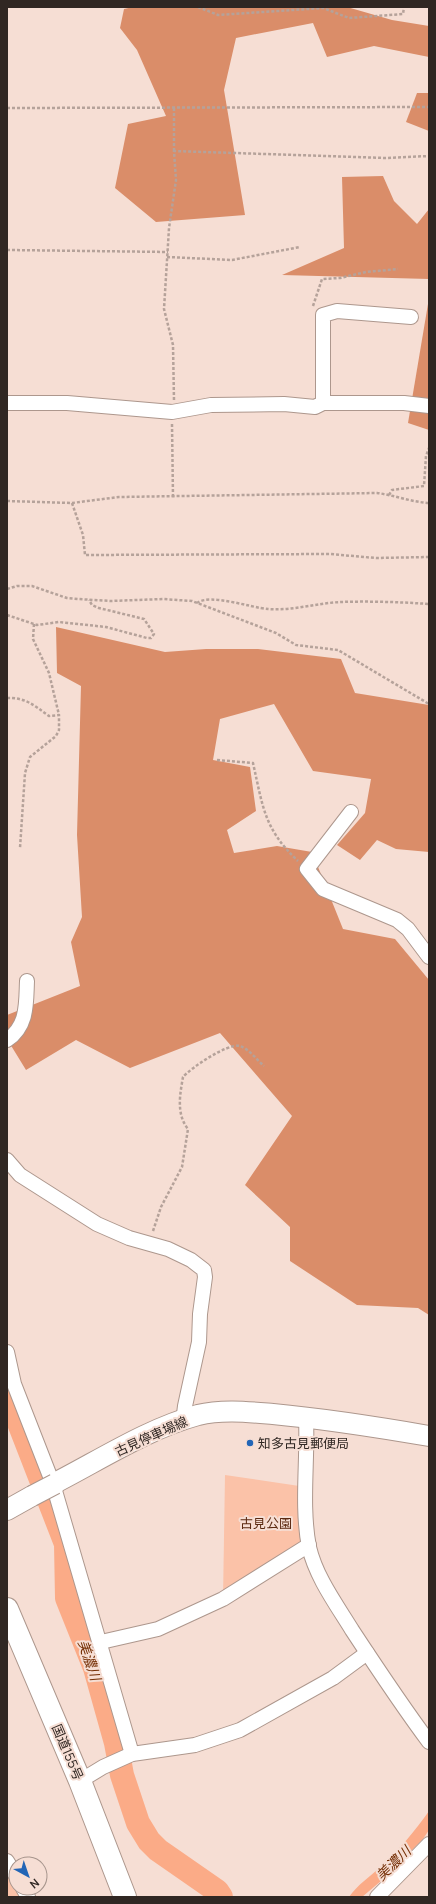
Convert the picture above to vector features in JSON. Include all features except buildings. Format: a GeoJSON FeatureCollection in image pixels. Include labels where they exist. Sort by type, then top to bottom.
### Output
{"type":"FeatureCollection","features":[{"type":"Feature","properties":{"kind":"highway","name":"国道155号"},"geometry":{"type":"LineString","coordinates":[[7,1609],[80,1781],[125,1897]]}},
{"type":"Feature","properties":{"kind":"main road","name":"古見停車場線"},"geometry":{"type":"LineString","coordinates":[[7,1510],[155,1431],[199,1415],[243,1412],[306,1417],[429,1436]]}},
{"type":"Feature","properties":{"kind":"street"},"geometry":{"type":"LineString","coordinates":[[323,403],[323,315],[337,311],[411,317]]}},
{"type":"Feature","properties":{"kind":"street"},"geometry":{"type":"LineString","coordinates":[[7,403],[67,403],[173,412],[211,405],[284,404],[315,407],[323,403],[404,403],[429,406]]}},
{"type":"Feature","properties":{"kind":"street"},"geometry":{"type":"LineString","coordinates":[[351,812],[307,870],[323,889],[397,920],[408,929],[429,957]]}},
{"type":"Feature","properties":{"kind":"street"},"geometry":{"type":"LineString","coordinates":[[7,1040],[20,1029],[25,1013],[27,981]]}},
{"type":"Feature","properties":{"kind":"street"},"geometry":{"type":"LineString","coordinates":[[7,1160],[20,1175],[98,1224],[129,1238],[168,1249],[191,1260],[204,1270],[205,1277],[200,1314],[199,1342],[185,1406],[184,1414],[186,1420]]}},
{"type":"Feature","properties":{"kind":"street"},"geometry":{"type":"LineString","coordinates":[[7,1352],[14,1384],[54,1484],[101,1642],[132,1754]]}},
{"type":"Feature","properties":{"kind":"street"},"geometry":{"type":"LineString","coordinates":[[306,1417],[306,1509],[309,1545],[313,1561],[330,1596],[429,1742]]}},
{"type":"Feature","properties":{"kind":"street"},"geometry":{"type":"LineString","coordinates":[[101,1642],[158,1629],[223,1599],[309,1545]]}},
{"type":"Feature","properties":{"kind":"street"},"geometry":{"type":"LineString","coordinates":[[80,1781],[102,1767],[132,1754],[195,1744],[240,1730],[333,1678],[367,1652]]}},
{"type":"Feature","properties":{"kind":"street"},"geometry":{"type":"LineString","coordinates":[[377,1897],[429,1844]]}},
{"type":"Feature","properties":{"kind":"path"},"geometry":{"type":"LineString","coordinates":[[198,7],[218,15],[323,8],[349,18],[403,14],[404,7]]}},
{"type":"Feature","properties":{"kind":"path"},"geometry":{"type":"LineString","coordinates":[[7,108],[429,107]]}},
{"type":"Feature","properties":{"kind":"path"},"geometry":{"type":"LineString","coordinates":[[174,108],[176,180],[169,228],[164,309],[173,345],[174,497]]}},
{"type":"Feature","properties":{"kind":"path"},"geometry":{"type":"LineString","coordinates":[[174,151],[386,158],[429,156]]}},
{"type":"Feature","properties":{"kind":"path"},"geometry":{"type":"LineString","coordinates":[[167,257],[232,260],[300,247]]}},
{"type":"Feature","properties":{"kind":"path"},"geometry":{"type":"LineString","coordinates":[[7,250],[168,252]]}},
{"type":"Feature","properties":{"kind":"path"},"geometry":{"type":"LineString","coordinates":[[323,315],[312,308],[322,278],[340,278],[366,272],[398,269]]}},
{"type":"Feature","properties":{"kind":"path"},"geometry":{"type":"LineString","coordinates":[[389,495],[392,490],[424,486],[426,456],[429,448]]}},
{"type":"Feature","properties":{"kind":"path"},"geometry":{"type":"LineString","coordinates":[[7,501],[72,503],[119,497],[389,495],[429,503]]}},
{"type":"Feature","properties":{"kind":"path"},"geometry":{"type":"LineString","coordinates":[[72,503],[83,535],[86,555],[330,554],[376,558],[429,557]]}},
{"type":"Feature","properties":{"kind":"path"},"geometry":{"type":"LineString","coordinates":[[7,589],[17,586],[32,586],[67,598],[89,600],[111,601],[164,599],[192,601],[276,633],[296,645],[338,650],[429,704]]}},
{"type":"Feature","properties":{"kind":"path"},"geometry":{"type":"LineString","coordinates":[[7,615],[34,624],[59,622],[83,624],[120,630],[147,638],[151,638],[154,634],[144,619],[98,608],[92,605],[89,600]]}},
{"type":"Feature","properties":{"kind":"path"},"geometry":{"type":"LineString","coordinates":[[197,603],[208,600],[222,601],[270,610],[341,602],[429,604]]}},
{"type":"Feature","properties":{"kind":"path"},"geometry":{"type":"LineString","coordinates":[[20,848],[25,773],[30,757],[56,736],[59,730],[59,715],[49,673],[33,639],[34,624]]}},
{"type":"Feature","properties":{"kind":"path"},"geometry":{"type":"LineString","coordinates":[[7,698],[29,701],[49,716],[59,715]]}},
{"type":"Feature","properties":{"kind":"path"},"geometry":{"type":"LineString","coordinates":[[217,760],[253,764],[268,824],[290,853],[307,870]]}},
{"type":"Feature","properties":{"kind":"path"},"geometry":{"type":"LineString","coordinates":[[150,1243],[161,1207],[182,1167],[188,1129],[182,1119],[180,1110],[182,1077],[209,1058],[227,1048],[234,1046],[246,1050],[264,1066]]}},
{"type":"Feature","properties":{"kind":"green space","name":"古見公園"},"geometry":{"type":"Polygon","coordinates":[[[225,1475],[306,1487],[309,1545],[223,1599],[225,1475]]]}},
{"type":"Feature","properties":{"kind":"green space"},"geometry":{"type":"Polygon","coordinates":[[[7,1868],[8,1896],[21,1897],[7,1897],[7,1868]]]}},
{"type":"Feature","properties":{"kind":"shaded area"},"geometry":{"type":"Polygon","coordinates":[[[133,7],[347,7],[392,20],[429,26],[429,57],[374,46],[327,57],[313,23],[236,38],[224,90],[245,215],[156,222],[115,188],[128,124],[166,116],[137,50],[120,28],[124,9],[133,7]]]}},
{"type":"Feature","properties":{"kind":"shaded area"},"geometry":{"type":"Polygon","coordinates":[[[417,93],[429,93],[429,131],[406,122],[417,93]]]}},
{"type":"Feature","properties":{"kind":"shaded area"},"geometry":{"type":"Polygon","coordinates":[[[383,176],[394,201],[417,224],[429,209],[429,279],[282,275],[344,248],[342,177],[383,176]]]}},
{"type":"Feature","properties":{"kind":"shaded area"},"geometry":{"type":"Polygon","coordinates":[[[429,298],[429,430],[408,423],[429,298]]]}},
{"type":"Feature","properties":{"kind":"shaded area"},"geometry":{"type":"Polygon","coordinates":[[[56,627],[165,652],[206,649],[258,649],[341,659],[355,693],[429,705],[429,852],[396,849],[377,840],[360,860],[337,845],[365,813],[371,779],[313,771],[274,704],[220,719],[213,760],[250,767],[256,811],[227,830],[234,853],[277,846],[312,852],[343,929],[395,939],[429,980],[429,1315],[418,1308],[357,1305],[290,1261],[290,1227],[245,1185],[292,1116],[220,1033],[130,1068],[76,1040],[26,1070],[7,1039],[7,1015],[80,986],[71,942],[82,917],[77,835],[81,686],[57,673],[56,627]]]}},
{"type":"Feature","properties":{"kind":"water"},"geometry":{"type":"Polygon","coordinates":[[[429,1811],[429,1830],[423,1839],[381,1881],[362,1897],[349,1897],[387,1861],[429,1811]]]}},
{"type":"Feature","properties":{"kind":"waterway","name":"美濃川"},"geometry":{"type":"LineString","coordinates":[[7,1392],[66,1544],[67,1598],[95,1668],[116,1743],[122,1775],[138,1823],[149,1841],[158,1850],[217,1891],[221,1897]]}},
{"type":"Feature","properties":{"kind":"place","name":"知多古見郵便局"},"geometry":{"type":"Point","coordinates":[250,1443]}}]}
